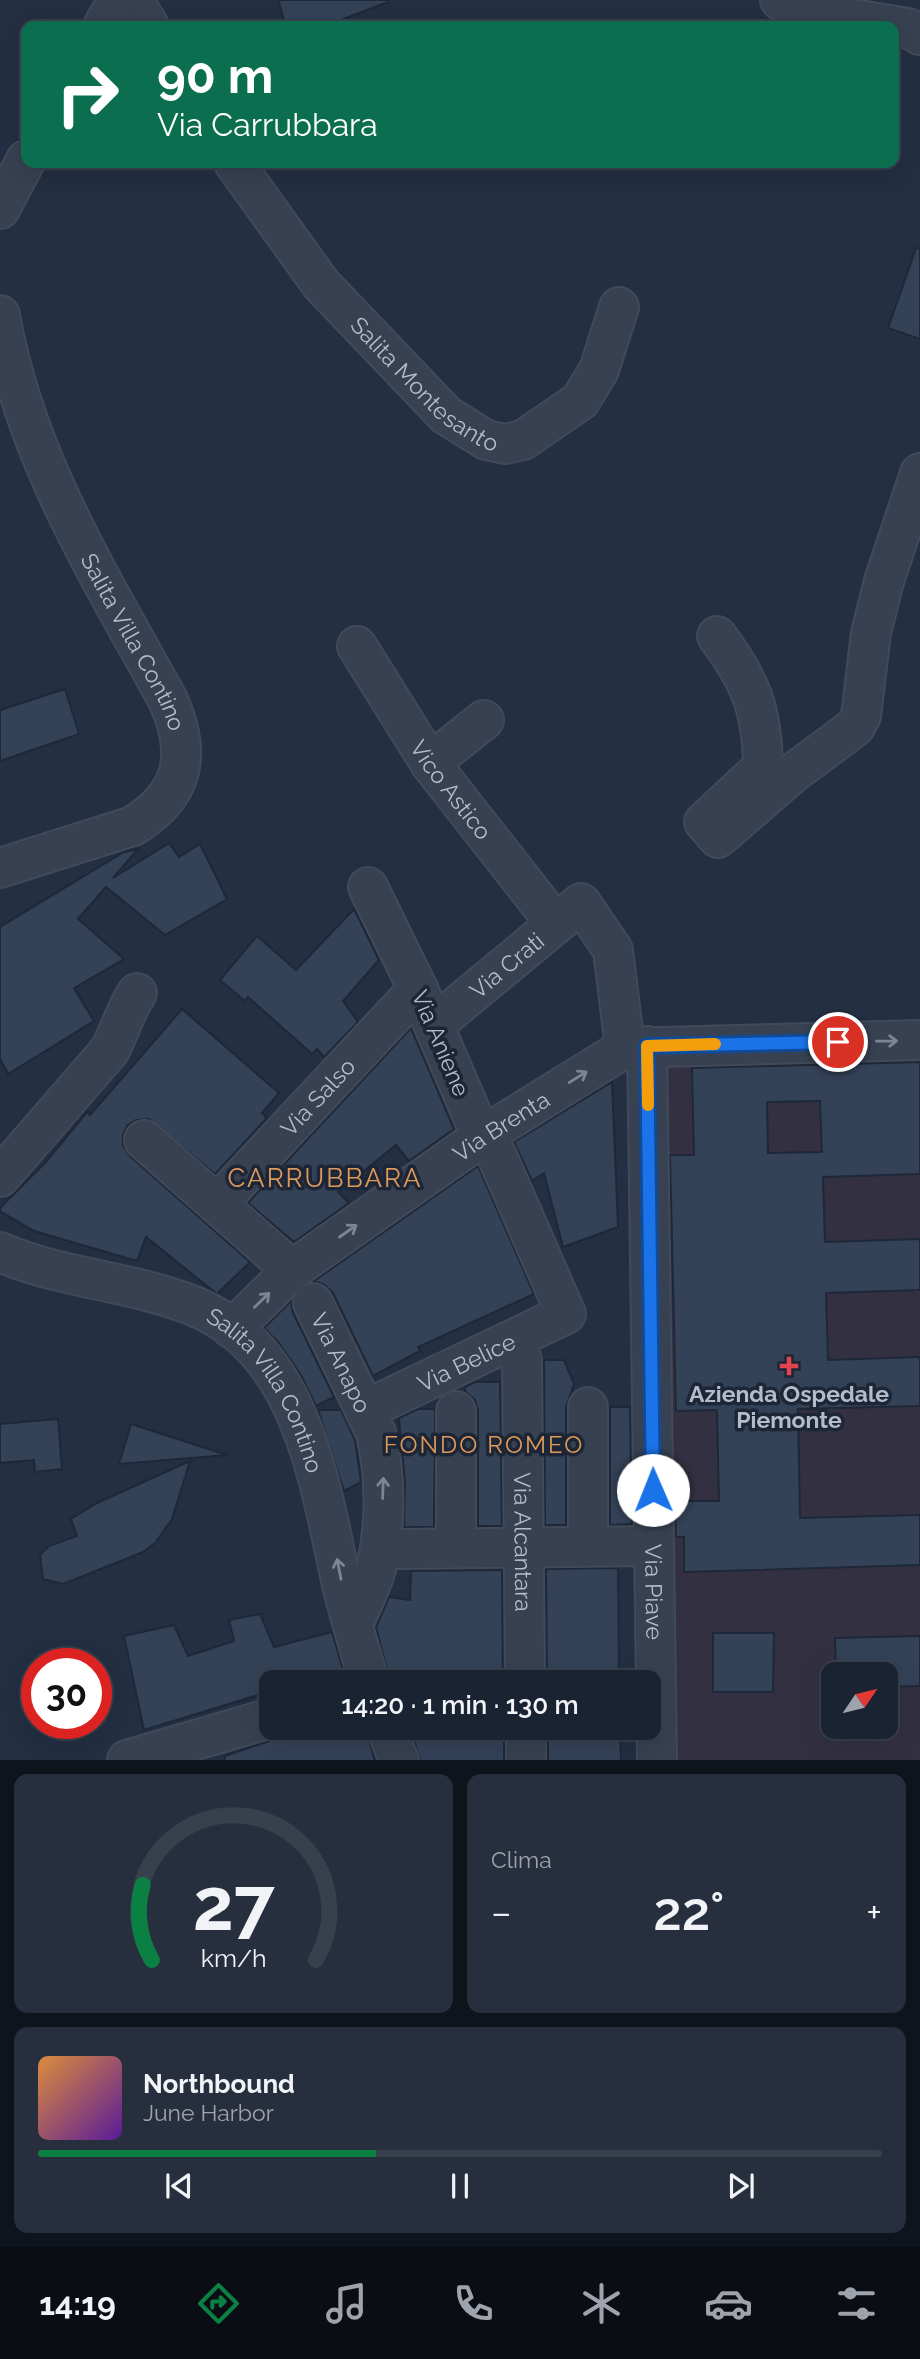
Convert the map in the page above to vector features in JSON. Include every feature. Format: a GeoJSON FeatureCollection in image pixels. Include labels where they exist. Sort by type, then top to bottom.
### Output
{"type":"FeatureCollection","features":[{"type":"Feature","properties":{"kind":"street"},"geometry":{"type":"LineString","coordinates":[[106,21],[118,0]]}},
{"type":"Feature","properties":{"kind":"street"},"geometry":{"type":"LineString","coordinates":[[133,0],[146,21]]}},
{"type":"Feature","properties":{"kind":"street"},"geometry":{"type":"LineString","coordinates":[[780,0],[835,16],[865,21]]}},
{"type":"Feature","properties":{"kind":"street"},"geometry":{"type":"LineString","coordinates":[[899,27],[920,35]]}},
{"type":"Feature","properties":{"kind":"street"},"geometry":{"type":"LineString","coordinates":[[0,209],[22,168]]}},
{"type":"Feature","properties":{"kind":"street","name":"Salita Montesanto"},"geometry":{"type":"LineString","coordinates":[[238,168],[321,284],[446,415],[485,440],[506,444],[523,440],[580,401],[600,370],[619,307]]}},
{"type":"Feature","properties":{"kind":"street","name":"Salita Villa Contino"},"geometry":{"type":"LineString","coordinates":[[0,868],[133,826],[152,815],[165,801],[182,766],[177,722],[87,558],[58,495],[1,332]]}},
{"type":"Feature","properties":{"kind":"street"},"geometry":{"type":"LineString","coordinates":[[717,636],[745,674],[762,737],[763,767],[704,822],[718,838],[793,773],[855,727],[861,716],[871,633],[884,580],[920,473]]}},
{"type":"Feature","properties":{"kind":"street","name":"Vico Astico"},"geometry":{"type":"LineString","coordinates":[[357,646],[430,763],[568,914],[613,950],[636,1047]]}},
{"type":"Feature","properties":{"kind":"street"},"geometry":{"type":"LineString","coordinates":[[430,763],[484,720]]}},
{"type":"Feature","properties":{"kind":"street","name":"Via Aniene"},"geometry":{"type":"LineString","coordinates":[[368,887],[418,989],[483,1136],[497,1156],[566,1314]]}},
{"type":"Feature","properties":{"kind":"street","name":"Via Crati"},"geometry":{"type":"LineString","coordinates":[[434,1025],[568,914]]}},
{"type":"Feature","properties":{"kind":"street","name":"Via Salso"},"geometry":{"type":"LineString","coordinates":[[217,1203],[418,989]]}},
{"type":"Feature","properties":{"kind":"street"},"geometry":{"type":"LineString","coordinates":[[0,1177],[110,1050],[121,1028],[126,1009],[137,993]]}},
{"type":"Feature","properties":{"kind":"street"},"geometry":{"type":"LineString","coordinates":[[636,1047],[920,1040]]}},
{"type":"Feature","properties":{"kind":"street","name":"Via Brenta"},"geometry":{"type":"LineString","coordinates":[[232,1329],[292,1270],[483,1136],[636,1047]]}},
{"type":"Feature","properties":{"kind":"street","name":"Via Piave"},"geometry":{"type":"LineString","coordinates":[[636,1047],[654,1546],[657,1760]]}},
{"type":"Feature","properties":{"kind":"street"},"geometry":{"type":"LineString","coordinates":[[145,1140],[292,1270]]}},
{"type":"Feature","properties":{"kind":"street","name":"Salita Villa Contino"},"geometry":{"type":"LineString","coordinates":[[0,1252],[31,1264],[178,1300],[208,1312],[232,1329],[271,1369],[310,1447],[325,1497],[366,1670]]}},
{"type":"Feature","properties":{"kind":"street","name":"Via Anapo"},"geometry":{"type":"LineString","coordinates":[[313,1303],[365,1410],[381,1457],[381,1530],[376,1571],[353,1625]]}},
{"type":"Feature","properties":{"kind":"street","name":"Via Belice"},"geometry":{"type":"LineString","coordinates":[[365,1410],[566,1314]]}},
{"type":"Feature","properties":{"kind":"street","name":"Via Alcantara"},"geometry":{"type":"LineString","coordinates":[[522,1360],[525,1670]]}},
{"type":"Feature","properties":{"kind":"street"},"geometry":{"type":"LineString","coordinates":[[588,1407],[588,1546]]}},
{"type":"Feature","properties":{"kind":"street"},"geometry":{"type":"LineString","coordinates":[[456,1410],[456,1548]]}},
{"type":"Feature","properties":{"kind":"street"},"geometry":{"type":"LineString","coordinates":[[398,1549],[654,1546]]}},
{"type":"Feature","properties":{"kind":"street"},"geometry":{"type":"LineString","coordinates":[[127,1760],[259,1722]]}},
{"type":"Feature","properties":{"kind":"street"},"geometry":{"type":"LineString","coordinates":[[391,1740],[399,1760]]}},
{"type":"Feature","properties":{"kind":"street"},"geometry":{"type":"LineString","coordinates":[[526,1740],[526,1760]]}},
{"type":"Feature","properties":{"kind":"shaded area","name":"Azienda Ospedale Piemonte"},"geometry":{"type":"Polygon","coordinates":[[[920,1049],[920,1760],[659,1760],[661,1670],[659,1670],[657,1058],[920,1049]]]}},
{"type":"Feature","properties":{"kind":"building"},"geometry":{"type":"Polygon","coordinates":[[[278,0],[388,0],[338,21],[284,21],[278,0]]]}},
{"type":"Feature","properties":{"kind":"building"},"geometry":{"type":"Polygon","coordinates":[[[916,248],[920,248],[920,339],[888,328],[916,248]]]}},
{"type":"Feature","properties":{"kind":"building"},"geometry":{"type":"Polygon","coordinates":[[[65,689],[79,734],[0,761],[0,710],[65,689]]]}},
{"type":"Feature","properties":{"kind":"building"},"geometry":{"type":"Polygon","coordinates":[[[169,843],[179,857],[200,844],[227,899],[165,935],[106,887],[78,919],[124,959],[74,988],[94,1021],[8,1074],[0,1059],[0,927],[124,852],[138,849],[113,878],[169,843]]]}},
{"type":"Feature","properties":{"kind":"building"},"geometry":{"type":"Polygon","coordinates":[[[354,909],[379,960],[343,1001],[358,1022],[324,1057],[317,1049],[312,1054],[248,997],[245,1001],[220,980],[257,936],[296,970],[354,909]]]}},
{"type":"Feature","properties":{"kind":"building"},"geometry":{"type":"Polygon","coordinates":[[[182,1009],[279,1093],[262,1113],[267,1118],[215,1174],[149,1119],[136,1120],[127,1126],[123,1135],[123,1146],[130,1156],[250,1262],[217,1294],[146,1237],[137,1261],[34,1231],[0,1211],[46,1162],[87,1112],[90,1115],[182,1009]]]}},
{"type":"Feature","properties":{"kind":"building"},"geometry":{"type":"Polygon","coordinates":[[[411,1028],[454,1129],[409,1161],[396,1145],[338,1192],[349,1203],[294,1242],[248,1203],[411,1028]]]}},
{"type":"Feature","properties":{"kind":"building"},"geometry":{"type":"Polygon","coordinates":[[[920,1062],[920,1174],[823,1177],[825,1242],[920,1239],[920,1290],[826,1293],[828,1360],[920,1357],[920,1406],[798,1409],[800,1518],[920,1515],[920,1565],[684,1572],[684,1537],[676,1537],[675,1501],[719,1501],[717,1410],[676,1411],[670,1155],[694,1155],[692,1068],[920,1062]],[[820,1101],[767,1102],[768,1153],[822,1152],[820,1101]]]}},
{"type":"Feature","properties":{"kind":"building"},"geometry":{"type":"Polygon","coordinates":[[[612,1082],[618,1227],[563,1247],[544,1173],[532,1181],[514,1142],[612,1082]]]}},
{"type":"Feature","properties":{"kind":"building"},"geometry":{"type":"Polygon","coordinates":[[[478,1166],[534,1294],[418,1347],[420,1351],[373,1376],[333,1293],[325,1285],[314,1281],[478,1166]]]}},
{"type":"Feature","properties":{"kind":"building"},"geometry":{"type":"Polygon","coordinates":[[[291,1301],[293,1313],[334,1397],[316,1406],[301,1375],[278,1342],[264,1328],[291,1301]]]}},
{"type":"Feature","properties":{"kind":"building"},"geometry":{"type":"Polygon","coordinates":[[[544,1360],[564,1360],[574,1384],[566,1407],[566,1525],[545,1525],[544,1360]]]}},
{"type":"Feature","properties":{"kind":"building"},"geometry":{"type":"Polygon","coordinates":[[[475,1382],[500,1382],[502,1526],[478,1526],[478,1411],[475,1400],[465,1391],[465,1387],[475,1382]]]}},
{"type":"Feature","properties":{"kind":"building"},"geometry":{"type":"Polygon","coordinates":[[[610,1407],[630,1407],[632,1524],[610,1525],[610,1407]]]}},
{"type":"Feature","properties":{"kind":"building"},"geometry":{"type":"Polygon","coordinates":[[[418,1409],[435,1409],[434,1527],[404,1527],[405,1483],[399,1418],[418,1409]]]}},
{"type":"Feature","properties":{"kind":"building"},"geometry":{"type":"Polygon","coordinates":[[[318,1410],[341,1410],[355,1440],[361,1482],[344,1491],[318,1410]]]}},
{"type":"Feature","properties":{"kind":"building"},"geometry":{"type":"Polygon","coordinates":[[[58,1419],[62,1469],[35,1472],[34,1460],[0,1463],[0,1424],[58,1419]]]}},
{"type":"Feature","properties":{"kind":"building"},"geometry":{"type":"Polygon","coordinates":[[[131,1424],[227,1455],[119,1464],[131,1424]]]}},
{"type":"Feature","properties":{"kind":"building"},"geometry":{"type":"Polygon","coordinates":[[[190,1461],[172,1519],[155,1543],[143,1552],[63,1584],[43,1579],[40,1555],[49,1546],[77,1536],[71,1519],[97,1503],[190,1461]]]}},
{"type":"Feature","properties":{"kind":"building"},"geometry":{"type":"Polygon","coordinates":[[[618,1568],[619,1670],[547,1670],[546,1569],[618,1568]]]}},
{"type":"Feature","properties":{"kind":"building"},"geometry":{"type":"Polygon","coordinates":[[[502,1570],[503,1670],[387,1670],[376,1627],[389,1597],[410,1600],[411,1571],[502,1570]]]}},
{"type":"Feature","properties":{"kind":"building"},"geometry":{"type":"Polygon","coordinates":[[[260,1614],[274,1647],[332,1632],[343,1670],[259,1670],[259,1695],[144,1730],[124,1636],[174,1625],[188,1656],[234,1641],[229,1620],[260,1614]]]}},
{"type":"Feature","properties":{"kind":"building"},"geometry":{"type":"Polygon","coordinates":[[[713,1633],[774,1633],[773,1692],[713,1692],[713,1633]]]}},
{"type":"Feature","properties":{"kind":"building"},"geometry":{"type":"Polygon","coordinates":[[[920,1636],[920,1686],[898,1687],[898,1662],[836,1662],[835,1638],[920,1636]]]}},
{"type":"Feature","properties":{"kind":"building"},"geometry":{"type":"Polygon","coordinates":[[[272,1740],[369,1740],[375,1760],[225,1760],[225,1756],[272,1740]]]}},
{"type":"Feature","properties":{"kind":"building"},"geometry":{"type":"Polygon","coordinates":[[[414,1740],[504,1740],[504,1760],[420,1760],[414,1740]]]}},
{"type":"Feature","properties":{"kind":"building"},"geometry":{"type":"Polygon","coordinates":[[[548,1740],[620,1740],[621,1760],[548,1760],[548,1740]]]}},
{"type":"Feature","properties":{"kind":"slow traffic"},"geometry":{"type":"LineString","coordinates":[[648,1105],[647,1046],[715,1044]]}},
{"type":"Feature","properties":{"kind":"place","name":"Azienda Ospedale Piemonte"},"geometry":{"type":"Point","coordinates":[789,1366]}},
{"type":"Feature","properties":{"kind":"district","name":"CARRUBBARA"},"geometry":{"type":"Point","coordinates":[325,1178]}},
{"type":"Feature","properties":{"kind":"district","name":"FONDO ROMEO"},"geometry":{"type":"Point","coordinates":[484,1444]}},
{"type":"Feature","properties":{"kind":"route"},"geometry":{"type":"LineString","coordinates":[[653,1490],[647,1046],[838,1042]]}}]}
